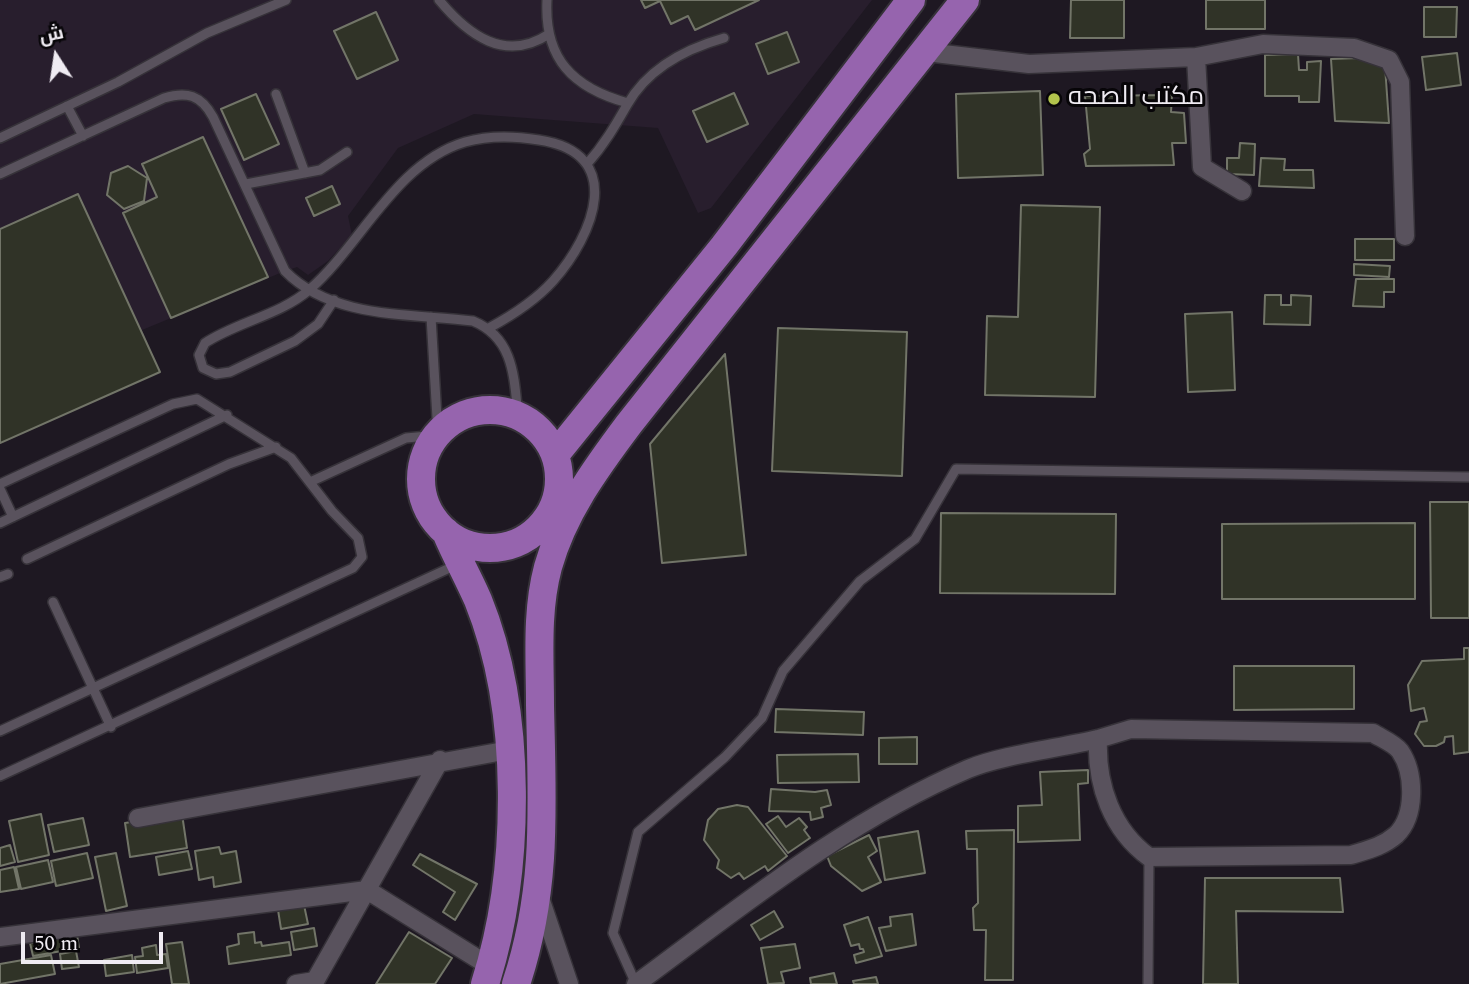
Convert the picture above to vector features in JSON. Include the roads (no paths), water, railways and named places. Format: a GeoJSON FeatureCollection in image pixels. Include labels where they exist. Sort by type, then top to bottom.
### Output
{"type":"FeatureCollection","features":[{"type":"Feature","properties":{"kind":"main road"},"geometry":{"type":"LineString","coordinates":[[555,455],[724,246],[911,0]]}},
{"type":"Feature","properties":{"kind":"main road"},"geometry":{"type":"LineString","coordinates":[[516,984],[528,948],[539,895],[543,848],[540,616],[548,568],[565,522],[594,470],[629,424],[965,0]]}},
{"type":"Feature","properties":{"kind":"main road"},"geometry":{"type":"LineString","coordinates":[[446,532],[471,545],[498,547],[525,538],[536,531],[553,509],[558,495],[559,468],[555,455],[540,432],[518,416],[494,411],[469,414],[439,435],[425,458],[422,485],[429,511],[446,532],[477,600],[495,659],[509,750],[512,836],[509,880],[488,976]]}},
{"type":"Feature","properties":{"kind":"street"},"geometry":{"type":"LineString","coordinates":[[926,52],[1029,64],[1196,57],[1262,44],[1354,48],[1389,60],[1400,82],[1405,236]]}},
{"type":"Feature","properties":{"kind":"street"},"geometry":{"type":"LineString","coordinates":[[1196,57],[1202,167],[1242,191]]}},
{"type":"Feature","properties":{"kind":"street"},"geometry":{"type":"LineString","coordinates":[[636,984],[791,870],[895,805],[971,768],[1131,729],[1373,733],[1400,750],[1409,774],[1412,802],[1398,833],[1378,848],[1350,855],[1149,858],[1128,842],[1105,799],[1099,767],[1098,739]]}},
{"type":"Feature","properties":{"kind":"street"},"geometry":{"type":"LineString","coordinates":[[138,818],[509,750]]}},
{"type":"Feature","properties":{"kind":"street"},"geometry":{"type":"LineString","coordinates":[[296,984],[314,981],[440,761]]}},
{"type":"Feature","properties":{"kind":"street"},"geometry":{"type":"LineString","coordinates":[[0,937],[367,890],[488,976]]}},
{"type":"Feature","properties":{"kind":"street"},"geometry":{"type":"LineString","coordinates":[[539,895],[569,984]]}},
{"type":"Feature","properties":{"kind":"lane"},"geometry":{"type":"LineString","coordinates":[[0,138],[138,72],[207,33],[286,0]]}},
{"type":"Feature","properties":{"kind":"lane"},"geometry":{"type":"LineString","coordinates":[[439,0],[465,27],[499,45],[517,48],[534,44],[549,34]]}},
{"type":"Feature","properties":{"kind":"lane"},"geometry":{"type":"LineString","coordinates":[[547,0],[549,34],[565,69],[602,96],[628,103]]}},
{"type":"Feature","properties":{"kind":"lane"},"geometry":{"type":"LineString","coordinates":[[587,164],[609,138],[628,103],[646,80],[668,61],[695,46],[724,38]]}},
{"type":"Feature","properties":{"kind":"lane"},"geometry":{"type":"LineString","coordinates":[[0,174],[164,98],[188,93],[208,107],[285,271],[310,289],[334,300],[368,310],[473,321],[489,328],[499,337],[508,357],[518,416]]}},
{"type":"Feature","properties":{"kind":"lane"},"geometry":{"type":"LineString","coordinates":[[276,94],[305,173]]}},
{"type":"Feature","properties":{"kind":"lane"},"geometry":{"type":"LineString","coordinates":[[67,106],[83,136]]}},
{"type":"Feature","properties":{"kind":"lane"},"geometry":{"type":"LineString","coordinates":[[334,300],[318,324],[295,341],[230,372],[216,374],[203,368],[199,355],[205,342],[292,302],[310,289],[396,191],[426,162],[465,142],[508,135],[551,142],[572,149],[587,164],[596,185],[594,207],[579,245],[568,263],[533,300],[489,328]]}},
{"type":"Feature","properties":{"kind":"lane"},"geometry":{"type":"LineString","coordinates":[[246,184],[320,170],[347,152]]}},
{"type":"Feature","properties":{"kind":"lane"},"geometry":{"type":"LineString","coordinates":[[310,482],[406,438],[439,435],[431,317]]}},
{"type":"Feature","properties":{"kind":"lane"},"geometry":{"type":"LineString","coordinates":[[0,731],[358,563],[362,557],[358,538],[310,482],[299,465],[227,415],[197,399],[173,404],[0,487],[13,517]]}},
{"type":"Feature","properties":{"kind":"lane"},"geometry":{"type":"LineString","coordinates":[[0,523],[227,415]]}},
{"type":"Feature","properties":{"kind":"lane"},"geometry":{"type":"LineString","coordinates":[[27,559],[229,464],[276,447]]}},
{"type":"Feature","properties":{"kind":"lane"},"geometry":{"type":"LineString","coordinates":[[636,984],[613,933],[638,832],[725,757],[762,718],[783,671],[860,581],[915,539],[956,469],[1469,477]]}},
{"type":"Feature","properties":{"kind":"lane"},"geometry":{"type":"LineString","coordinates":[[0,776],[459,564]]}},
{"type":"Feature","properties":{"kind":"lane"},"geometry":{"type":"LineString","coordinates":[[53,602],[111,727]]}},
{"type":"Feature","properties":{"kind":"lane"},"geometry":{"type":"LineString","coordinates":[[1148,984],[1149,858]]}},
{"type":"Feature","properties":{"kind":"place","name":"مكتب الصحه"},"geometry":{"type":"Point","coordinates":[1054,99]}}]}
